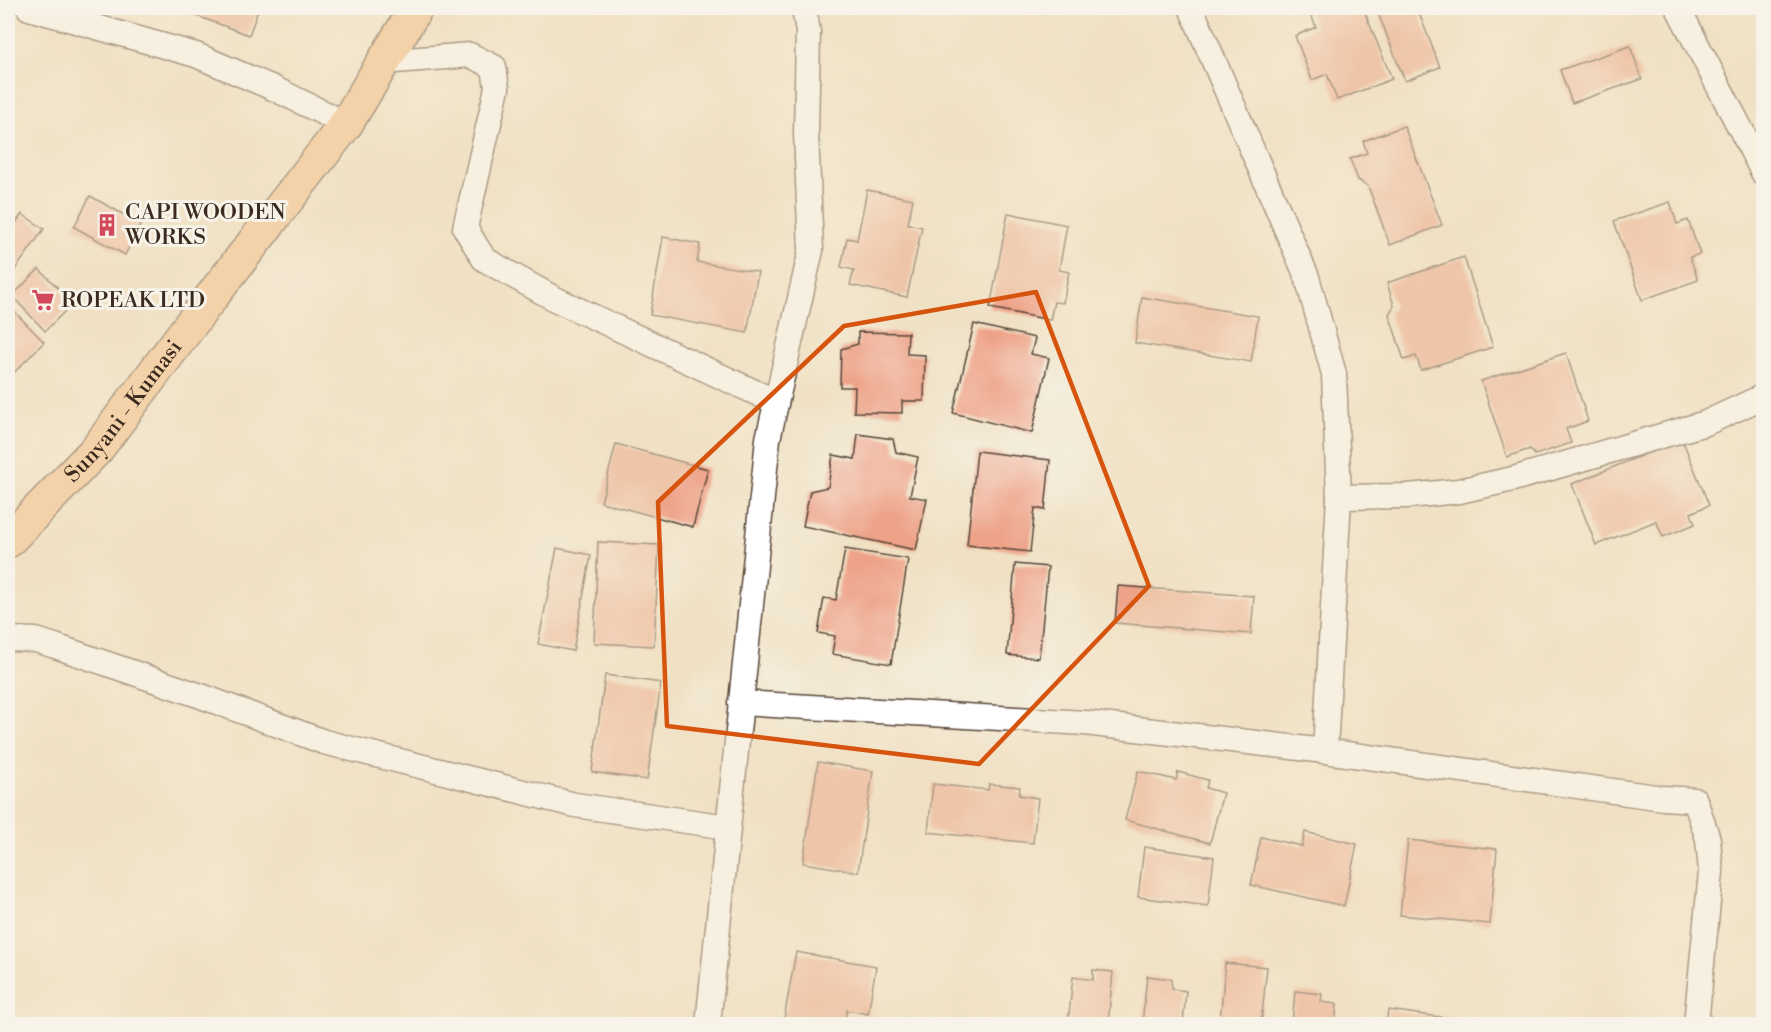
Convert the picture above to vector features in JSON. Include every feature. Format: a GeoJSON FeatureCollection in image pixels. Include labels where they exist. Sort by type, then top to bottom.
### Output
{"type":"FeatureCollection","features":[{"type":"Feature","properties":{"kind":"main road","name":"Sunyani - Kumasi"},"geometry":{"type":"LineString","coordinates":[[8,541],[97,449],[346,124],[416,8]]}},
{"type":"Feature","properties":{"kind":"street"},"geometry":{"type":"LineString","coordinates":[[29,8],[196,55],[273,88],[346,124]]}},
{"type":"Feature","properties":{"kind":"street"},"geometry":{"type":"LineString","coordinates":[[708,1024],[768,439],[811,250],[806,134],[808,32],[804,8]]}},
{"type":"Feature","properties":{"kind":"street"},"geometry":{"type":"LineString","coordinates":[[1191,8],[1307,277],[1334,374],[1339,496],[1325,751]]}},
{"type":"Feature","properties":{"kind":"street"},"geometry":{"type":"LineString","coordinates":[[1678,8],[1764,174]]}},
{"type":"Feature","properties":{"kind":"street"},"geometry":{"type":"LineString","coordinates":[[383,62],[470,55],[494,67],[497,88],[465,228],[484,259],[555,299],[776,402]]}},
{"type":"Feature","properties":{"kind":"street"},"geometry":{"type":"LineString","coordinates":[[1339,496],[1408,496],[1449,492],[1513,479],[1706,423],[1764,396]]}},
{"type":"Feature","properties":{"kind":"street"},"geometry":{"type":"LineString","coordinates":[[8,639],[36,640],[55,646],[201,696],[324,742],[575,805],[728,827]]}},
{"type":"Feature","properties":{"kind":"street"},"geometry":{"type":"LineString","coordinates":[[740,703],[1084,723],[1325,751],[1663,798],[1695,800],[1708,840],[1711,872],[1696,1024]]}},
{"type":"Feature","properties":{"kind":"highlighted area"},"geometry":{"type":"Polygon","coordinates":[[[1036,292],[1149,586],[979,764],[667,726],[658,502],[844,326],[1036,292]]]}},
{"type":"Feature","properties":{"kind":"building"},"geometry":{"type":"Polygon","coordinates":[[[175,8],[259,8],[249,35],[175,8]]]}},
{"type":"Feature","properties":{"kind":"building"},"geometry":{"type":"Polygon","coordinates":[[[1308,8],[1363,8],[1392,79],[1337,100],[1327,74],[1312,80],[1295,36],[1316,27],[1308,8]]]}},
{"type":"Feature","properties":{"kind":"building"},"geometry":{"type":"Polygon","coordinates":[[[1376,8],[1417,8],[1440,67],[1405,81],[1376,8]]]}},
{"type":"Feature","properties":{"kind":"building"},"geometry":{"type":"Polygon","coordinates":[[[1630,46],[1642,79],[1572,103],[1560,70],[1630,46]]]}},
{"type":"Feature","properties":{"kind":"building"},"geometry":{"type":"Polygon","coordinates":[[[1404,126],[1442,225],[1390,245],[1368,186],[1358,180],[1350,159],[1367,153],[1363,141],[1404,126]]]}},
{"type":"Feature","properties":{"kind":"building"},"geometry":{"type":"Polygon","coordinates":[[[867,190],[913,199],[908,224],[922,227],[907,297],[850,285],[854,270],[841,267],[847,238],[857,240],[867,190]]]}},
{"type":"Feature","properties":{"kind":"building","name":"CAPI WOODEN WORKS"},"geometry":{"type":"Polygon","coordinates":[[[90,196],[141,224],[125,255],[74,227],[90,196]]]}},
{"type":"Feature","properties":{"kind":"building"},"geometry":{"type":"Polygon","coordinates":[[[1670,202],[1677,224],[1688,220],[1700,254],[1690,257],[1698,280],[1642,300],[1614,221],[1670,202]]]}},
{"type":"Feature","properties":{"kind":"building"},"geometry":{"type":"Polygon","coordinates":[[[1008,213],[1067,225],[1059,270],[1069,272],[1063,303],[1054,302],[1050,320],[990,308],[1008,213]]]}},
{"type":"Feature","properties":{"kind":"building"},"geometry":{"type":"Polygon","coordinates":[[[22,214],[44,229],[15,270],[8,264],[8,234],[22,214]]]}},
{"type":"Feature","properties":{"kind":"building"},"geometry":{"type":"Polygon","coordinates":[[[663,237],[700,244],[697,262],[758,272],[747,333],[650,315],[663,237]]]}},
{"type":"Feature","properties":{"kind":"building"},"geometry":{"type":"Polygon","coordinates":[[[1464,257],[1493,347],[1421,370],[1416,356],[1404,360],[1389,314],[1394,306],[1387,283],[1464,257]]]}},
{"type":"Feature","properties":{"kind":"building","name":"ROPEAK LTD"},"geometry":{"type":"Polygon","coordinates":[[[39,269],[73,303],[45,331],[12,296],[39,269]]]}},
{"type":"Feature","properties":{"kind":"building"},"geometry":{"type":"Polygon","coordinates":[[[1142,297],[1258,316],[1251,362],[1135,343],[1142,297]]]}},
{"type":"Feature","properties":{"kind":"building"},"geometry":{"type":"Polygon","coordinates":[[[8,305],[44,342],[8,379],[8,305]]]}},
{"type":"Feature","properties":{"kind":"building"},"geometry":{"type":"Polygon","coordinates":[[[974,324],[1035,338],[1031,354],[1049,358],[1032,433],[953,413],[974,324]]]}},
{"type":"Feature","properties":{"kind":"building"},"geometry":{"type":"Polygon","coordinates":[[[858,332],[908,333],[907,354],[925,355],[924,401],[902,401],[902,413],[854,412],[855,387],[840,387],[841,349],[858,344],[858,332]]]}},
{"type":"Feature","properties":{"kind":"building"},"geometry":{"type":"Polygon","coordinates":[[[1566,353],[1588,421],[1566,429],[1571,443],[1535,455],[1530,449],[1507,457],[1481,381],[1566,353]]]}},
{"type":"Feature","properties":{"kind":"building"},"geometry":{"type":"Polygon","coordinates":[[[858,434],[893,439],[896,452],[918,457],[910,496],[927,499],[916,550],[803,526],[810,491],[828,487],[833,455],[855,459],[858,434]]]}},
{"type":"Feature","properties":{"kind":"building"},"geometry":{"type":"Polygon","coordinates":[[[1682,439],[1709,505],[1691,513],[1695,524],[1663,537],[1656,521],[1596,545],[1572,484],[1682,439]]]}},
{"type":"Feature","properties":{"kind":"building"},"geometry":{"type":"Polygon","coordinates":[[[616,444],[708,469],[693,527],[601,502],[616,444]]]}},
{"type":"Feature","properties":{"kind":"building"},"geometry":{"type":"Polygon","coordinates":[[[977,451],[1050,460],[1045,510],[1035,508],[1030,552],[967,545],[977,451]]]}},
{"type":"Feature","properties":{"kind":"building"},"geometry":{"type":"Polygon","coordinates":[[[598,542],[659,545],[654,646],[594,643],[598,542]]]}},
{"type":"Feature","properties":{"kind":"building"},"geometry":{"type":"Polygon","coordinates":[[[557,548],[591,555],[573,651],[538,644],[557,548]]]}},
{"type":"Feature","properties":{"kind":"building"},"geometry":{"type":"Polygon","coordinates":[[[845,549],[908,559],[891,664],[832,654],[835,636],[818,633],[824,598],[836,600],[845,549]]]}},
{"type":"Feature","properties":{"kind":"building"},"geometry":{"type":"Polygon","coordinates":[[[1015,564],[1048,567],[1039,658],[1007,655],[1015,564]]]}},
{"type":"Feature","properties":{"kind":"building"},"geometry":{"type":"Polygon","coordinates":[[[1118,586],[1254,596],[1251,634],[1115,623],[1118,586]]]}},
{"type":"Feature","properties":{"kind":"building"},"geometry":{"type":"Polygon","coordinates":[[[605,675],[661,683],[647,780],[592,772],[605,675]]]}},
{"type":"Feature","properties":{"kind":"building"},"geometry":{"type":"Polygon","coordinates":[[[818,762],[873,771],[858,872],[803,863],[818,762]]]}},
{"type":"Feature","properties":{"kind":"building"},"geometry":{"type":"Polygon","coordinates":[[[1138,771],[1176,780],[1178,772],[1208,780],[1206,788],[1223,793],[1210,843],[1125,820],[1138,771]]]}},
{"type":"Feature","properties":{"kind":"building"},"geometry":{"type":"Polygon","coordinates":[[[933,784],[988,790],[989,784],[1020,787],[1019,795],[1038,798],[1033,843],[928,832],[933,784]]]}},
{"type":"Feature","properties":{"kind":"building"},"geometry":{"type":"Polygon","coordinates":[[[1305,832],[1357,844],[1344,906],[1251,885],[1261,837],[1302,846],[1305,832]]]}},
{"type":"Feature","properties":{"kind":"building"},"geometry":{"type":"Polygon","coordinates":[[[1408,840],[1497,849],[1490,924],[1400,915],[1408,840]]]}},
{"type":"Feature","properties":{"kind":"building"},"geometry":{"type":"Polygon","coordinates":[[[1144,847],[1214,857],[1208,906],[1138,897],[1144,847]]]}},
{"type":"Feature","properties":{"kind":"building"},"geometry":{"type":"Polygon","coordinates":[[[796,952],[876,966],[868,1014],[847,1010],[844,1024],[783,1024],[796,952]]]}},
{"type":"Feature","properties":{"kind":"building"},"geometry":{"type":"Polygon","coordinates":[[[1225,963],[1267,967],[1261,1024],[1220,1024],[1225,963]]]}},
{"type":"Feature","properties":{"kind":"building"},"geometry":{"type":"Polygon","coordinates":[[[1093,970],[1113,972],[1108,1024],[1068,1024],[1073,977],[1093,980],[1093,970]]]}},
{"type":"Feature","properties":{"kind":"building"},"geometry":{"type":"Polygon","coordinates":[[[1147,976],[1171,979],[1172,989],[1186,991],[1183,1024],[1142,1024],[1147,976]]]}},
{"type":"Feature","properties":{"kind":"building"},"geometry":{"type":"Polygon","coordinates":[[[1295,991],[1322,994],[1321,1002],[1337,1004],[1335,1024],[1292,1024],[1295,991]]]}},
{"type":"Feature","properties":{"kind":"building"},"geometry":{"type":"Polygon","coordinates":[[[1388,1010],[1484,1023],[1484,1024],[1386,1024],[1388,1010]]]}},
{"type":"Feature","properties":{"kind":"place","name":"CAPI WOODEN WORKS"},"geometry":{"type":"Point","coordinates":[107,225]}},
{"type":"Feature","properties":{"kind":"place","name":"ROPEAK LTD"},"geometry":{"type":"Point","coordinates":[43,300]}}]}
